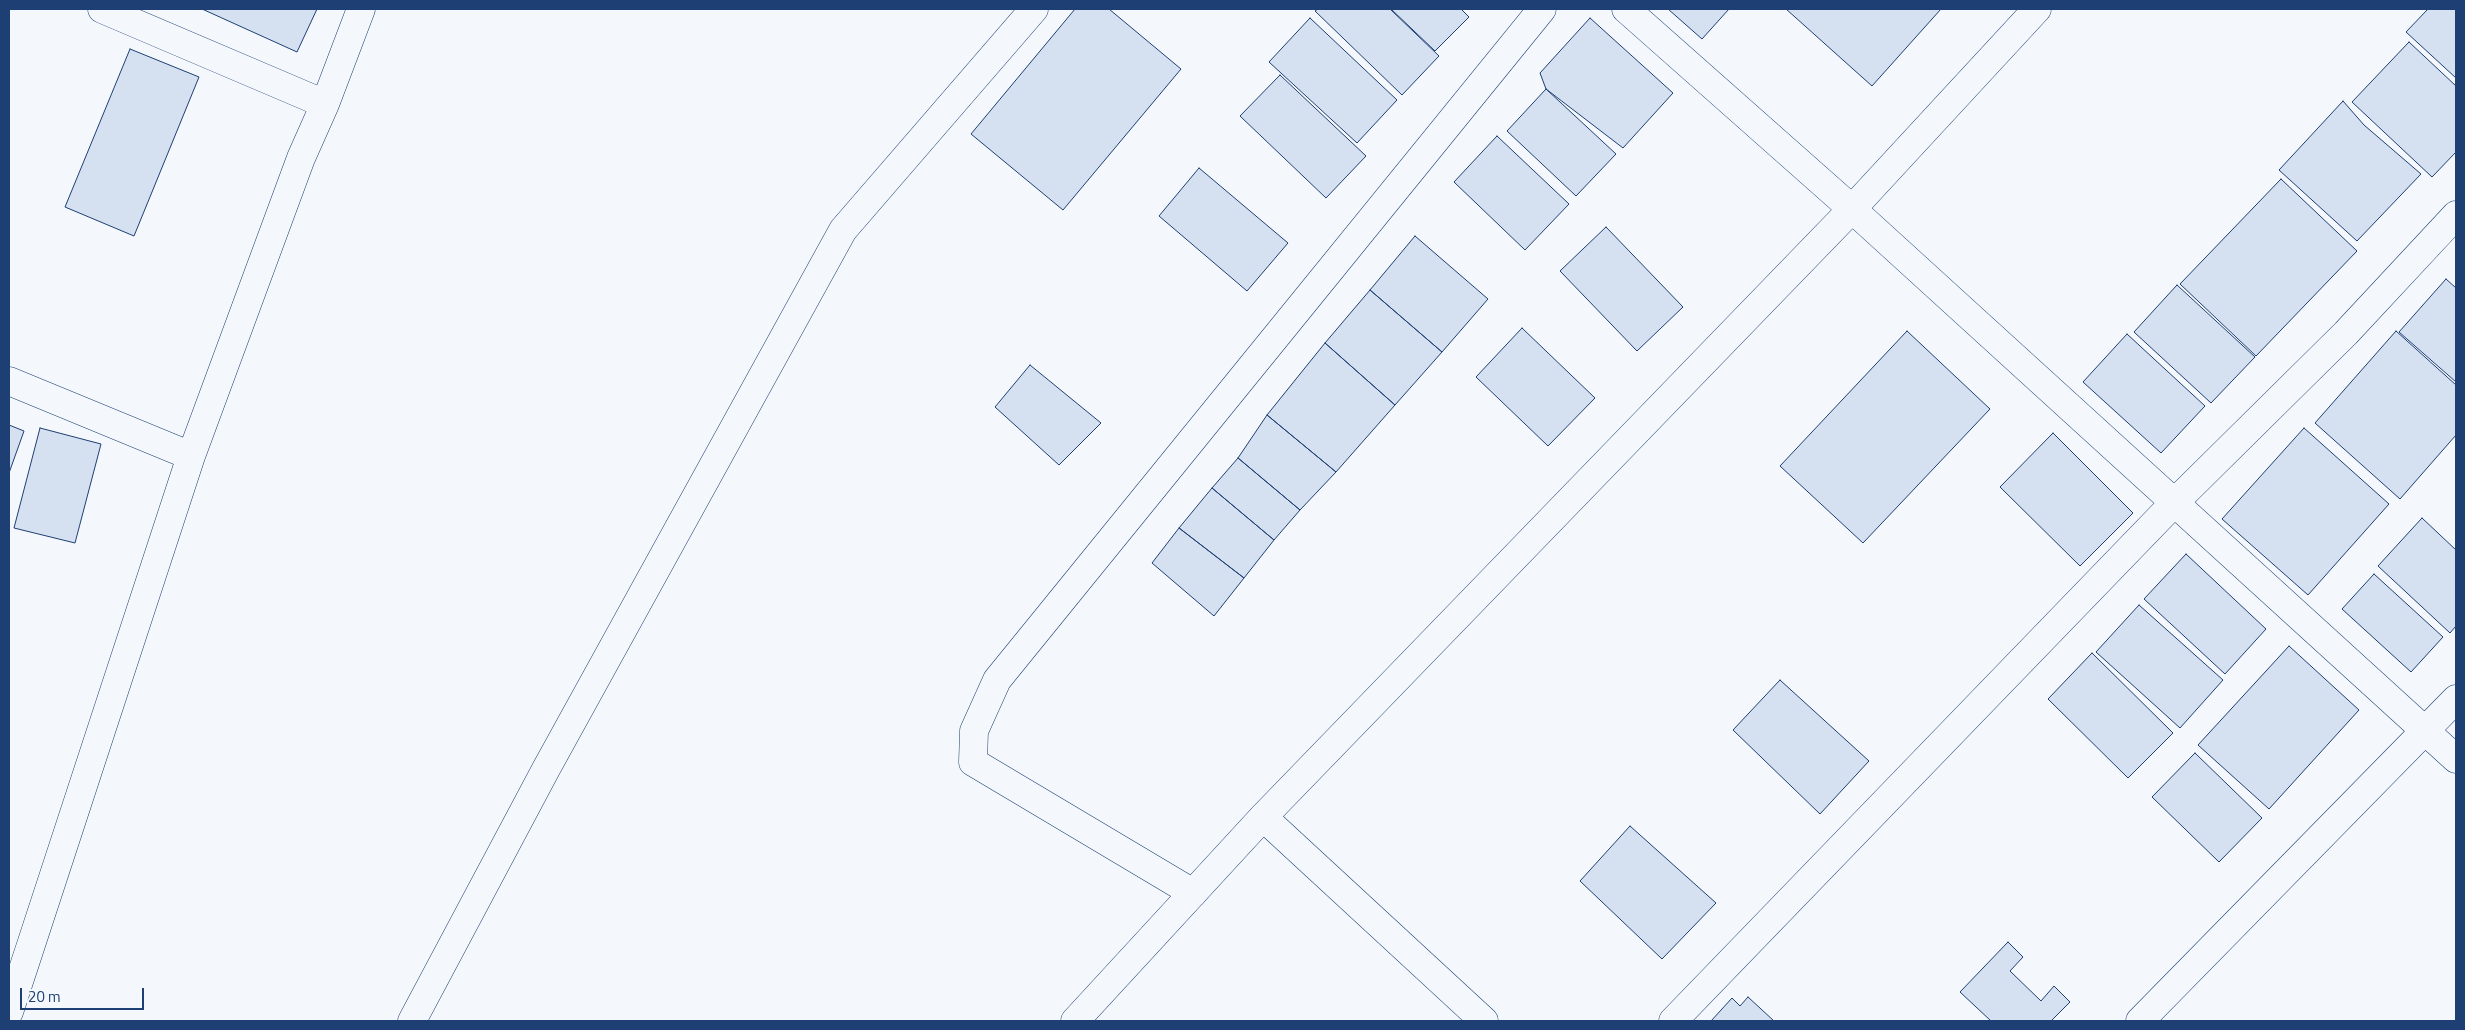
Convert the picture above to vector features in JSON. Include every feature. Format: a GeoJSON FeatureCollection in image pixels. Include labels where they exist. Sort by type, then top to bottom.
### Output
{"type":"FeatureCollection","features":[{"type":"Feature","properties":{"kind":"street"},"geometry":{"type":"LineString","coordinates":[[102,9],[325,104]]}},
{"type":"Feature","properties":{"kind":"street"},"geometry":{"type":"LineString","coordinates":[[9,1012],[191,456],[302,158],[325,104],[361,9]]}},
{"type":"Feature","properties":{"kind":"street"},"geometry":{"type":"LineString","coordinates":[[412,1021],[546,769],[843,230],[1034,9]]}},
{"type":"Feature","properties":{"kind":"street"},"geometry":{"type":"LineString","coordinates":[[1193,893],[972,762],[974,731],[997,680],[1542,9]]}},
{"type":"Feature","properties":{"kind":"street"},"geometry":{"type":"LineString","coordinates":[[1626,9],[1852,209],[2456,759]]}},
{"type":"Feature","properties":{"kind":"street"},"geometry":{"type":"LineString","coordinates":[[1075,1021],[1263,817],[1852,209],[2037,9]]}},
{"type":"Feature","properties":{"kind":"street"},"geometry":{"type":"LineString","coordinates":[[1673,1021],[2174,503],[2346,333],[2456,215]]}},
{"type":"Feature","properties":{"kind":"street"},"geometry":{"type":"LineString","coordinates":[[9,381],[191,456]]}},
{"type":"Feature","properties":{"kind":"street"},"geometry":{"type":"LineString","coordinates":[[2140,1021],[2456,700]]}},
{"type":"Feature","properties":{"kind":"street"},"geometry":{"type":"LineString","coordinates":[[1263,817],[1484,1021]]}},
{"type":"Feature","properties":{"kind":"building"},"geometry":{"type":"Polygon","coordinates":[[[202,9],[317,9],[297,52],[202,9]]]}},
{"type":"Feature","properties":{"kind":"building"},"geometry":{"type":"Polygon","coordinates":[[[1075,9],[1109,9],[1181,69],[1063,210],[971,134],[1075,9]]]}},
{"type":"Feature","properties":{"kind":"building"},"geometry":{"type":"Polygon","coordinates":[[[1318,9],[1390,9],[1439,56],[1402,95],[1315,11],[1318,9]]]}},
{"type":"Feature","properties":{"kind":"building"},"geometry":{"type":"Polygon","coordinates":[[[1391,9],[1461,9],[1469,17],[1435,51],[1391,9]]]}},
{"type":"Feature","properties":{"kind":"building"},"geometry":{"type":"Polygon","coordinates":[[[1668,9],[1729,9],[1702,39],[1668,9]]]}},
{"type":"Feature","properties":{"kind":"building"},"geometry":{"type":"Polygon","coordinates":[[[1786,9],[1941,9],[1872,86],[1786,9]]]}},
{"type":"Feature","properties":{"kind":"building"},"geometry":{"type":"Polygon","coordinates":[[[2428,9],[2456,9],[2456,78],[2406,32],[2428,9]]]}},
{"type":"Feature","properties":{"kind":"building"},"geometry":{"type":"Polygon","coordinates":[[[1310,18],[1397,100],[1357,143],[1269,62],[1310,18]]]}},
{"type":"Feature","properties":{"kind":"building"},"geometry":{"type":"Polygon","coordinates":[[[1590,18],[1673,93],[1623,148],[1546,89],[1540,73],[1590,18]]]}},
{"type":"Feature","properties":{"kind":"building"},"geometry":{"type":"Polygon","coordinates":[[[2409,42],[2456,86],[2456,152],[2432,177],[2352,102],[2409,42]]]}},
{"type":"Feature","properties":{"kind":"building"},"geometry":{"type":"Polygon","coordinates":[[[130,49],[199,77],[134,236],[65,207],[130,49]]]}},
{"type":"Feature","properties":{"kind":"building"},"geometry":{"type":"Polygon","coordinates":[[[1280,75],[1366,156],[1326,198],[1240,116],[1280,75]]]}},
{"type":"Feature","properties":{"kind":"building"},"geometry":{"type":"Polygon","coordinates":[[[1546,89],[1616,154],[1576,196],[1507,131],[1546,89]]]}},
{"type":"Feature","properties":{"kind":"building"},"geometry":{"type":"Polygon","coordinates":[[[2343,101],[2364,125],[2421,174],[2357,241],[2279,170],[2343,101]]]}},
{"type":"Feature","properties":{"kind":"building"},"geometry":{"type":"Polygon","coordinates":[[[1497,136],[1569,204],[1525,250],[1454,182],[1497,136]]]}},
{"type":"Feature","properties":{"kind":"building"},"geometry":{"type":"Polygon","coordinates":[[[1199,168],[1288,243],[1247,291],[1159,216],[1199,168]]]}},
{"type":"Feature","properties":{"kind":"building"},"geometry":{"type":"Polygon","coordinates":[[[2281,179],[2357,251],[2256,356],[2180,284],[2281,179]]]}},
{"type":"Feature","properties":{"kind":"building"},"geometry":{"type":"Polygon","coordinates":[[[1606,227],[1683,307],[1637,351],[1560,271],[1606,227]]]}},
{"type":"Feature","properties":{"kind":"building"},"geometry":{"type":"Polygon","coordinates":[[[1415,236],[1488,299],[1442,352],[1370,290],[1415,236]]]}},
{"type":"Feature","properties":{"kind":"building"},"geometry":{"type":"Polygon","coordinates":[[[2446,279],[2456,288],[2456,382],[2399,332],[2446,279]]]}},
{"type":"Feature","properties":{"kind":"building"},"geometry":{"type":"Polygon","coordinates":[[[2177,285],[2255,357],[2211,403],[2134,332],[2177,285]]]}},
{"type":"Feature","properties":{"kind":"building"},"geometry":{"type":"Polygon","coordinates":[[[1370,290],[1442,352],[1395,405],[1325,343],[1370,290]]]}},
{"type":"Feature","properties":{"kind":"building"},"geometry":{"type":"Polygon","coordinates":[[[1522,328],[1595,398],[1548,446],[1476,377],[1522,328]]]}},
{"type":"Feature","properties":{"kind":"building"},"geometry":{"type":"Polygon","coordinates":[[[1907,331],[1990,409],[1863,543],[1780,466],[1907,331]]]}},
{"type":"Feature","properties":{"kind":"building"},"geometry":{"type":"Polygon","coordinates":[[[2396,331],[2456,385],[2456,435],[2400,499],[2315,423],[2396,331]]]}},
{"type":"Feature","properties":{"kind":"building"},"geometry":{"type":"Polygon","coordinates":[[[2127,334],[2205,406],[2161,453],[2083,382],[2127,334]]]}},
{"type":"Feature","properties":{"kind":"building"},"geometry":{"type":"Polygon","coordinates":[[[1325,343],[1395,405],[1336,472],[1267,415],[1325,343]]]}},
{"type":"Feature","properties":{"kind":"building"},"geometry":{"type":"Polygon","coordinates":[[[1030,365],[1101,423],[1059,465],[995,407],[1030,365]]]}},
{"type":"Feature","properties":{"kind":"building"},"geometry":{"type":"Polygon","coordinates":[[[1267,415],[1336,472],[1300,510],[1238,458],[1267,415]]]}},
{"type":"Feature","properties":{"kind":"building"},"geometry":{"type":"Polygon","coordinates":[[[9,425],[24,431],[9,473],[9,425]]]}},
{"type":"Feature","properties":{"kind":"building"},"geometry":{"type":"Polygon","coordinates":[[[40,428],[101,444],[75,543],[14,528],[40,428]]]}},
{"type":"Feature","properties":{"kind":"building"},"geometry":{"type":"Polygon","coordinates":[[[2304,428],[2389,504],[2308,595],[2222,519],[2304,428]]]}},
{"type":"Feature","properties":{"kind":"building"},"geometry":{"type":"Polygon","coordinates":[[[2053,433],[2133,513],[2080,566],[2000,487],[2053,433]]]}},
{"type":"Feature","properties":{"kind":"building"},"geometry":{"type":"Polygon","coordinates":[[[1238,458],[1300,510],[1274,540],[1212,488],[1238,458]]]}},
{"type":"Feature","properties":{"kind":"building"},"geometry":{"type":"Polygon","coordinates":[[[1212,488],[1274,540],[1244,578],[1179,528],[1212,488]]]}},
{"type":"Feature","properties":{"kind":"building"},"geometry":{"type":"Polygon","coordinates":[[[2422,518],[2456,550],[2456,626],[2450,633],[2378,566],[2422,518]]]}},
{"type":"Feature","properties":{"kind":"building"},"geometry":{"type":"Polygon","coordinates":[[[1179,528],[1244,578],[1214,616],[1152,563],[1179,528]]]}},
{"type":"Feature","properties":{"kind":"building"},"geometry":{"type":"Polygon","coordinates":[[[2186,554],[2266,629],[2225,674],[2144,599],[2186,554]]]}},
{"type":"Feature","properties":{"kind":"building"},"geometry":{"type":"Polygon","coordinates":[[[2374,574],[2443,637],[2411,672],[2342,609],[2374,574]]]}},
{"type":"Feature","properties":{"kind":"building"},"geometry":{"type":"Polygon","coordinates":[[[2139,605],[2223,680],[2180,728],[2096,652],[2139,605]]]}},
{"type":"Feature","properties":{"kind":"building"},"geometry":{"type":"Polygon","coordinates":[[[2289,646],[2359,710],[2269,809],[2198,745],[2289,646]]]}},
{"type":"Feature","properties":{"kind":"building"},"geometry":{"type":"Polygon","coordinates":[[[2092,653],[2173,733],[2128,778],[2048,699],[2092,653]]]}},
{"type":"Feature","properties":{"kind":"building"},"geometry":{"type":"Polygon","coordinates":[[[1780,680],[1869,761],[1820,814],[1733,730],[1780,680]]]}},
{"type":"Feature","properties":{"kind":"building"},"geometry":{"type":"Polygon","coordinates":[[[2195,753],[2262,818],[2219,862],[2152,797],[2195,753]]]}},
{"type":"Feature","properties":{"kind":"building"},"geometry":{"type":"Polygon","coordinates":[[[1630,826],[1716,903],[1662,959],[1580,881],[1630,826]]]}},
{"type":"Feature","properties":{"kind":"building"},"geometry":{"type":"Polygon","coordinates":[[[2008,942],[2023,957],[2010,971],[2041,1001],[2054,986],[2070,1002],[2051,1021],[1991,1021],[1960,992],[2008,942]]]}},
{"type":"Feature","properties":{"kind":"building"},"geometry":{"type":"Polygon","coordinates":[[[1748,997],[1774,1021],[1711,1021],[1732,998],[1740,1006],[1748,997]]]}}]}
